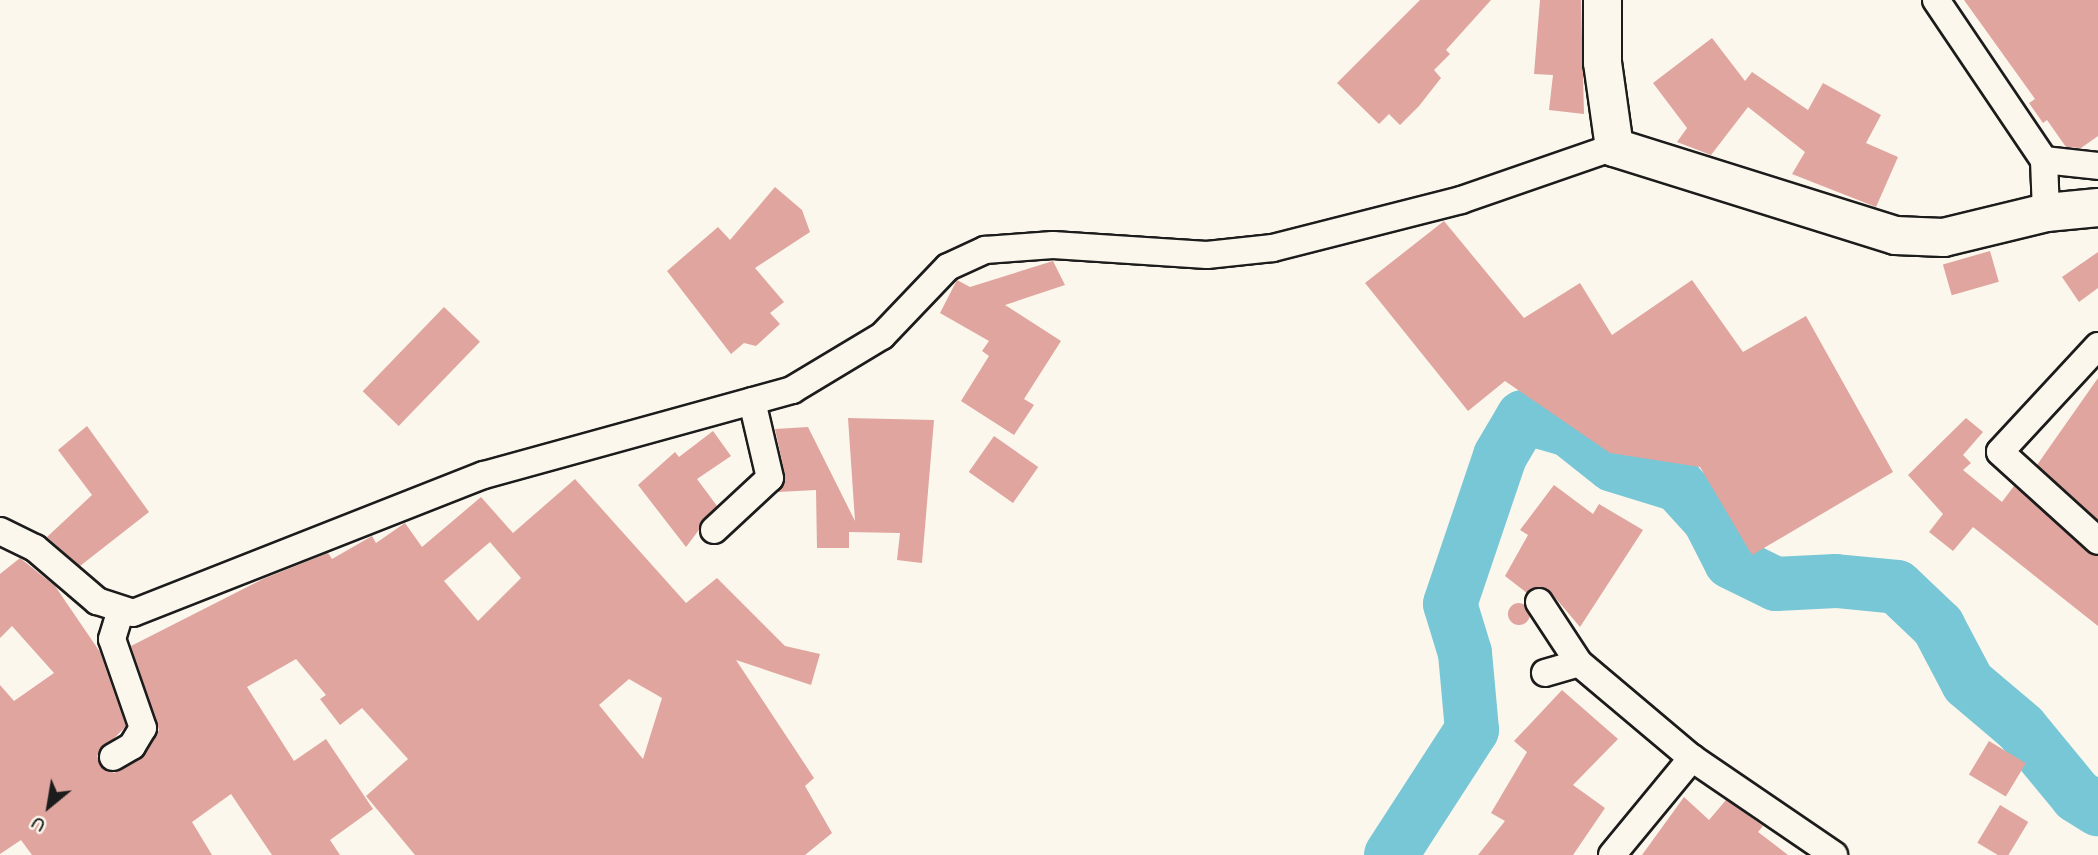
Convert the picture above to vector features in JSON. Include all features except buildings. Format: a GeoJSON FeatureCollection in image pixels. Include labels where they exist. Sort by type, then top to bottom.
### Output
{"type":"FeatureCollection","features":[{"type":"Feature","properties":{"kind":"street"},"geometry":{"type":"LineString","coordinates":[[1602,0],[1602,62],[1614,147]]}},
{"type":"Feature","properties":{"kind":"street"},"geometry":{"type":"LineString","coordinates":[[1936,0],[2044,160],[2046,212]]}},
{"type":"Feature","properties":{"kind":"street"},"geometry":{"type":"LineString","coordinates":[[120,613],[484,475],[752,401],[820,378],[882,335],[948,267],[985,250],[1053,245],[1208,255],[1273,248],[1461,200],[1614,147],[1895,235],[1958,235],[2046,212],[2098,207]]}},
{"type":"Feature","properties":{"kind":"street"},"geometry":{"type":"LineString","coordinates":[[2044,160],[2098,166]]}},
{"type":"Feature","properties":{"kind":"street"},"geometry":{"type":"LineString","coordinates":[[2097,539],[2000,452],[2098,346]]}},
{"type":"Feature","properties":{"kind":"street"},"geometry":{"type":"LineString","coordinates":[[714,530],[770,478],[752,401]]}},
{"type":"Feature","properties":{"kind":"street"},"geometry":{"type":"LineString","coordinates":[[0,531],[35,548],[120,613]]}},
{"type":"Feature","properties":{"kind":"street"},"geometry":{"type":"LineString","coordinates":[[1539,602],[1579,663],[1798,845],[1834,855]]}},
{"type":"Feature","properties":{"kind":"street"},"geometry":{"type":"LineString","coordinates":[[113,757],[132,746],[144,728],[112,639],[120,613]]}},
{"type":"Feature","properties":{"kind":"street"},"geometry":{"type":"LineString","coordinates":[[1545,673],[1579,663]]}},
{"type":"Feature","properties":{"kind":"street"},"geometry":{"type":"LineString","coordinates":[[1612,855],[1692,758]]}},
{"type":"Feature","properties":{"kind":"waterway"},"geometry":{"type":"LineString","coordinates":[[1391,855],[1472,730],[1465,653],[1450,604],[1500,456],[1523,417],[1569,430],[1613,465],[1678,485],[1709,519],[1731,562],[1776,584],[1836,581],[1897,587],[1938,626],[1968,683],[2021,728],[2077,796],[2098,809]]}}]}
